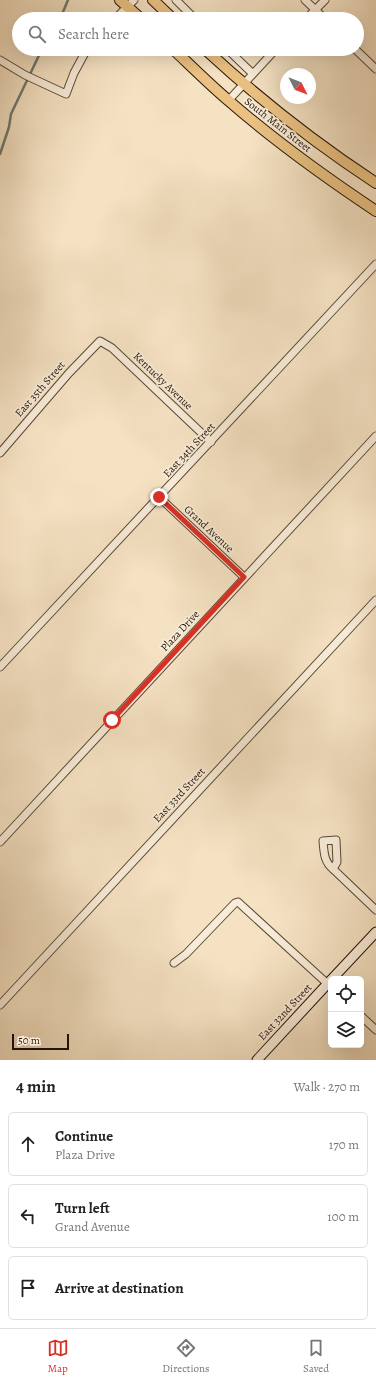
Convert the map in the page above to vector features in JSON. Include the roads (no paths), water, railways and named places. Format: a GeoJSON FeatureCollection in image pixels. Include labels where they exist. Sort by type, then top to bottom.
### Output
{"type":"FeatureCollection","features":[{"type":"Feature","properties":{"kind":"main road"},"geometry":{"type":"LineString","coordinates":[[153,0],[166,12]]}},
{"type":"Feature","properties":{"kind":"main road"},"geometry":{"type":"LineString","coordinates":[[127,2],[135,12]]}},
{"type":"Feature","properties":{"kind":"main road","name":"South Main Street"},"geometry":{"type":"LineString","coordinates":[[180,56],[228,101],[316,170],[376,211]]}},
{"type":"Feature","properties":{"kind":"main road","name":"South Main Street"},"geometry":{"type":"LineString","coordinates":[[213,56],[243,84],[323,148],[376,183]]}},
{"type":"Feature","properties":{"kind":"main road","name":"East 32nd Street"},"geometry":{"type":"LineString","coordinates":[[336,976],[376,932]]}},
{"type":"Feature","properties":{"kind":"main road","name":"East 32nd Street"},"geometry":{"type":"LineString","coordinates":[[257,1060],[328,984]]}},
{"type":"Feature","properties":{"kind":"street"},"geometry":{"type":"LineString","coordinates":[[176,0],[188,12]]}},
{"type":"Feature","properties":{"kind":"street"},"geometry":{"type":"LineString","coordinates":[[305,0],[315,10],[325,0]]}},
{"type":"Feature","properties":{"kind":"street"},"geometry":{"type":"LineString","coordinates":[[120,12],[127,2]]}},
{"type":"Feature","properties":{"kind":"street"},"geometry":{"type":"LineString","coordinates":[[0,60],[25,75],[66,94],[82,56]]}},
{"type":"Feature","properties":{"kind":"street"},"geometry":{"type":"LineString","coordinates":[[234,56],[252,73]]}},
{"type":"Feature","properties":{"kind":"street"},"geometry":{"type":"LineString","coordinates":[[228,101],[269,56]]}},
{"type":"Feature","properties":{"kind":"street"},"geometry":{"type":"LineString","coordinates":[[362,56],[376,69]]}},
{"type":"Feature","properties":{"kind":"street","name":"East 34th Street"},"geometry":{"type":"LineString","coordinates":[[0,667],[376,264]]}},
{"type":"Feature","properties":{"kind":"street","name":"Kentucky Avenue"},"geometry":{"type":"LineString","coordinates":[[98,341],[102,341],[110,346],[211,442]]}},
{"type":"Feature","properties":{"kind":"street","name":"East 35th Street"},"geometry":{"type":"LineString","coordinates":[[0,452],[98,341]]}},
{"type":"Feature","properties":{"kind":"street","name":"Plaza Drive"},"geometry":{"type":"LineString","coordinates":[[0,842],[376,436]]}},
{"type":"Feature","properties":{"kind":"street","name":"Grand Avenue"},"geometry":{"type":"LineString","coordinates":[[159,497],[244,577]]}},
{"type":"Feature","properties":{"kind":"street","name":"East 33rd Street"},"geometry":{"type":"LineString","coordinates":[[0,1005],[376,600]]}},
{"type":"Feature","properties":{"kind":"street"},"geometry":{"type":"LineString","coordinates":[[333,870],[376,910]]}},
{"type":"Feature","properties":{"kind":"street"},"geometry":{"type":"LineString","coordinates":[[174,963],[186,954],[235,903],[238,902],[328,980]]}},
{"type":"Feature","properties":{"kind":"street"},"geometry":{"type":"LineString","coordinates":[[364,1019],[376,1030]]}},
{"type":"Feature","properties":{"kind":"waterway"},"geometry":{"type":"LineString","coordinates":[[63,12],[68,0]]}},
{"type":"Feature","properties":{"kind":"waterway"},"geometry":{"type":"LineString","coordinates":[[0,154],[9,127],[11,114],[39,56]]}}]}
